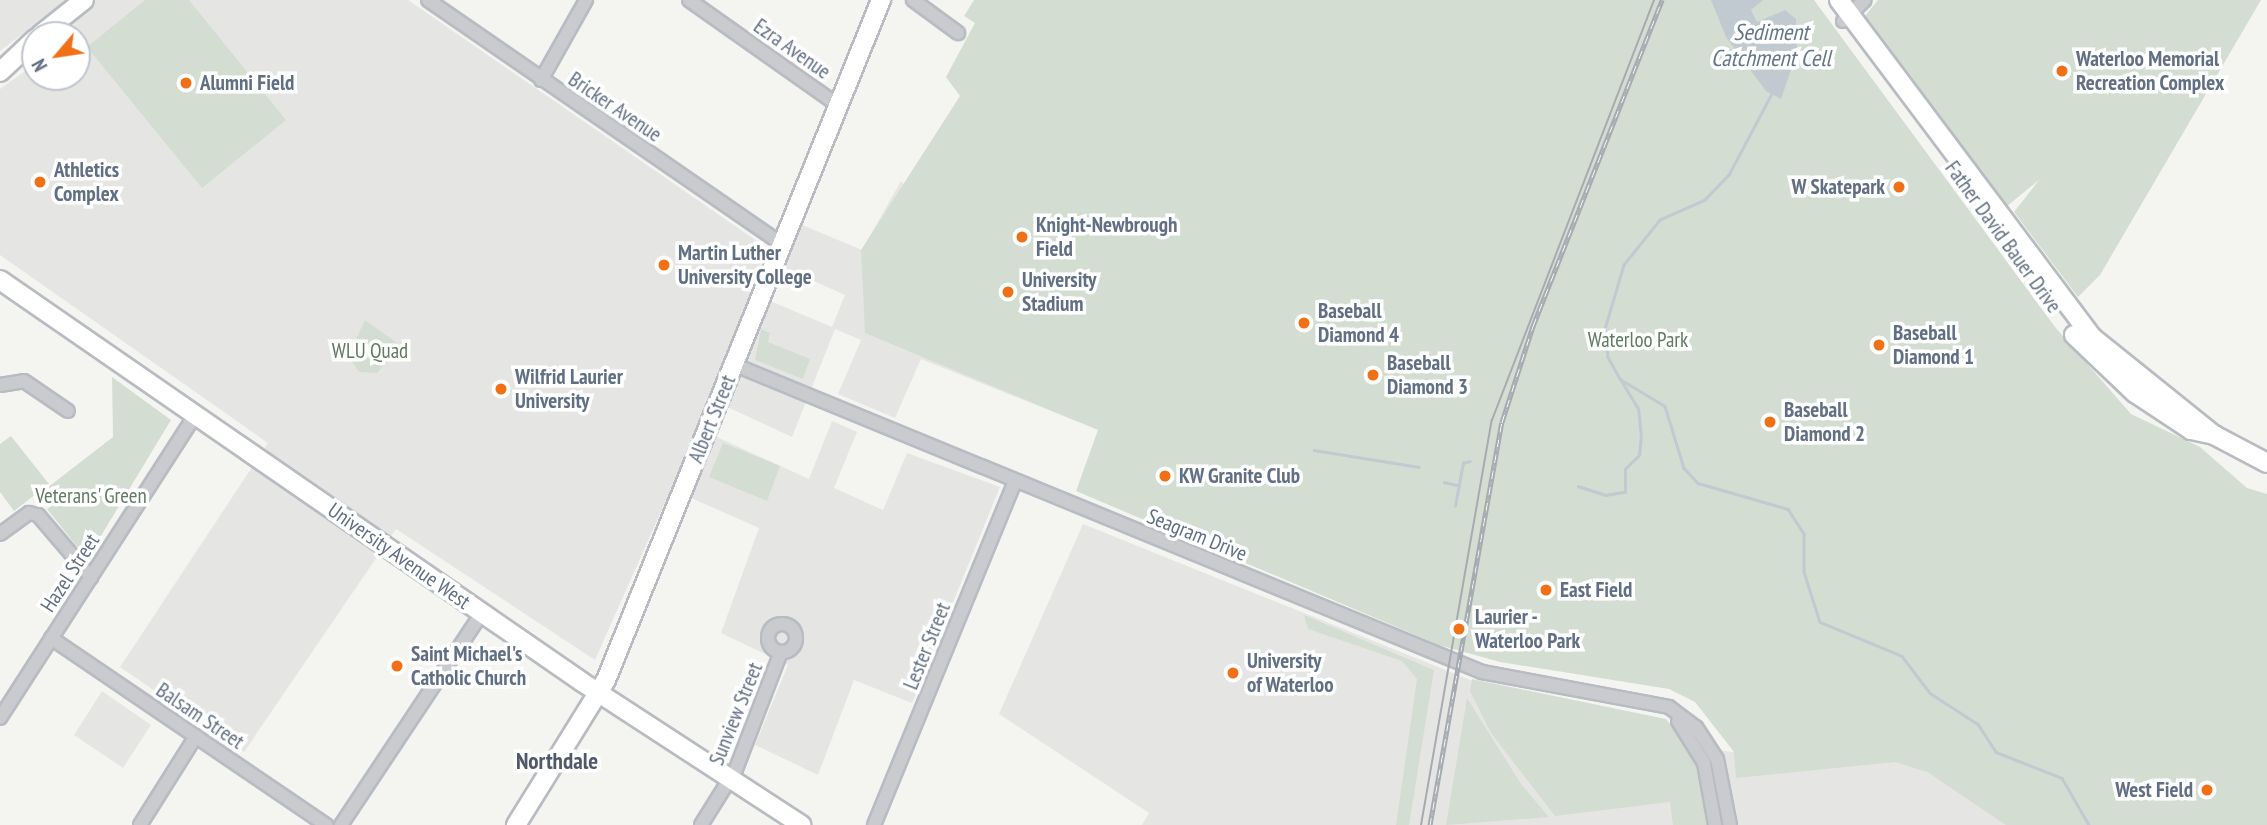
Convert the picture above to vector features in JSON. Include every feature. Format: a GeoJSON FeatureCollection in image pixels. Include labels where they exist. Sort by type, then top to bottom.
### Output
{"type":"FeatureCollection","features":[{"type":"Feature","properties":{"kind":"street"},"geometry":{"type":"LineString","coordinates":[[58,21],[84,0]]}},
{"type":"Feature","properties":{"kind":"street"},"geometry":{"type":"LineString","coordinates":[[72,21],[99,0]]}},
{"type":"Feature","properties":{"kind":"street","name":"Bricker Avenue"},"geometry":{"type":"LineString","coordinates":[[428,0],[782,244]]}},
{"type":"Feature","properties":{"kind":"street"},"geometry":{"type":"LineString","coordinates":[[541,80],[586,0]]}},
{"type":"Feature","properties":{"kind":"street","name":"Ezra Avenue"},"geometry":{"type":"LineString","coordinates":[[689,0],[839,106]]}},
{"type":"Feature","properties":{"kind":"street","name":"Albert Street"},"geometry":{"type":"LineString","coordinates":[[516,825],[600,693],[881,0]]}},
{"type":"Feature","properties":{"kind":"street"},"geometry":{"type":"LineString","coordinates":[[913,0],[958,33]]}},
{"type":"Feature","properties":{"kind":"street","name":"Father David Bauer Drive"},"geometry":{"type":"LineString","coordinates":[[1826,0],[1844,12],[2090,353],[2151,405],[2191,430],[2214,435],[2266,466]]}},
{"type":"Feature","properties":{"kind":"street"},"geometry":{"type":"LineString","coordinates":[[1844,12],[1866,0]]}},
{"type":"Feature","properties":{"kind":"street"},"geometry":{"type":"LineString","coordinates":[[3,70],[21,52]]}},
{"type":"Feature","properties":{"kind":"street"},"geometry":{"type":"LineString","coordinates":[[3,70],[21,59]]}},
{"type":"Feature","properties":{"kind":"street","name":"University Avenue West"},"geometry":{"type":"LineString","coordinates":[[0,280],[482,613],[801,825]]}},
{"type":"Feature","properties":{"kind":"street","name":"Seagram Drive"},"geometry":{"type":"LineString","coordinates":[[735,365],[1482,672],[1655,704],[1686,718],[1708,743],[1721,770],[1730,825]]}},
{"type":"Feature","properties":{"kind":"street"},"geometry":{"type":"LineString","coordinates":[[0,385],[24,381],[68,411]]}},
{"type":"Feature","properties":{"kind":"street","name":"Hazel Street"},"geometry":{"type":"LineString","coordinates":[[0,718],[196,414]]}},
{"type":"Feature","properties":{"kind":"street","name":"Lester Street"},"geometry":{"type":"LineString","coordinates":[[874,825],[1016,482]]}},
{"type":"Feature","properties":{"kind":"street"},"geometry":{"type":"LineString","coordinates":[[0,534],[33,513],[91,577]]}},
{"type":"Feature","properties":{"kind":"street"},"geometry":{"type":"LineString","coordinates":[[341,825],[482,613]]}},
{"type":"Feature","properties":{"kind":"street","name":"Balsam Street"},"geometry":{"type":"LineString","coordinates":[[51,638],[326,825]]}},
{"type":"Feature","properties":{"kind":"street","name":"Sunview Street"},"geometry":{"type":"LineString","coordinates":[[701,825],[732,777],[781,652]]}},
{"type":"Feature","properties":{"kind":"street"},"geometry":{"type":"LineString","coordinates":[[1655,704],[1695,743],[1715,825]]}},
{"type":"Feature","properties":{"kind":"street"},"geometry":{"type":"LineString","coordinates":[[140,825],[196,736]]}},
{"type":"Feature","properties":{"kind":"shaded area","name":"Wilfrid Laurier University"},"geometry":{"type":"Polygon","coordinates":[[[0,0],[408,0],[767,248],[749,292],[832,327],[845,295],[783,267],[800,224],[862,250],[901,181],[1078,422],[921,359],[895,418],[838,394],[861,340],[835,329],[792,437],[708,398],[697,428],[809,479],[832,421],[857,432],[834,488],[883,510],[907,453],[1000,487],[912,703],[854,680],[818,775],[755,745],[788,665],[721,633],[759,528],[671,489],[595,660],[396,529],[244,752],[120,667],[268,443],[0,255],[0,89],[21,74],[21,91],[91,91],[91,21],[21,21],[21,35],[0,51],[0,0]]]}},
{"type":"Feature","properties":{"kind":"shaded area","name":"University of Waterloo"},"geometry":{"type":"Polygon","coordinates":[[[1083,524],[1505,694],[1686,745],[1732,752],[1888,748],[2011,825],[1142,825],[1149,813],[999,714],[1083,524]]]}},
{"type":"Feature","properties":{"kind":"shaded area"},"geometry":{"type":"Polygon","coordinates":[[[102,691],[151,725],[123,768],[74,735],[102,691]]]}},
{"type":"Feature","properties":{"kind":"green space","name":"Alumni Field"},"geometry":{"type":"Polygon","coordinates":[[[145,0],[189,0],[286,120],[202,188],[91,52],[91,44],[145,0]]]}},
{"type":"Feature","properties":{"kind":"green space","name":"Waterloo Park"},"geometry":{"type":"Polygon","coordinates":[[[974,0],[1814,0],[2055,327],[2131,414],[2200,447],[2247,488],[2267,494],[2267,825],[2006,825],[1927,772],[1895,762],[1736,778],[1734,752],[1695,702],[1669,689],[1500,662],[1439,645],[1076,491],[1098,430],[865,333],[861,250],[960,96],[946,77],[975,23],[964,16],[974,0]]]}},
{"type":"Feature","properties":{"kind":"green space","name":"Waterloo Memorial Recreation Complex"},"geometry":{"type":"Polygon","coordinates":[[[1878,0],[2261,0],[2100,275],[2078,297],[2014,212],[2039,180],[2006,207],[1865,16],[1878,0]]]}},
{"type":"Feature","properties":{"kind":"green space","name":"WLU Quad"},"geometry":{"type":"Polygon","coordinates":[[[365,320],[401,346],[377,373],[359,372],[348,356],[365,320]]]}},
{"type":"Feature","properties":{"kind":"green space"},"geometry":{"type":"Polygon","coordinates":[[[761,329],[770,333],[768,342],[810,359],[803,379],[755,360],[761,329]]]}},
{"type":"Feature","properties":{"kind":"green space","name":"Veterans' Green"},"geometry":{"type":"Polygon","coordinates":[[[112,377],[171,420],[87,559],[47,509],[58,502],[47,488],[113,437],[112,377]]]}},
{"type":"Feature","properties":{"kind":"green space"},"geometry":{"type":"Polygon","coordinates":[[[11,436],[49,484],[14,511],[0,492],[0,444],[11,436]]]}},
{"type":"Feature","properties":{"kind":"green space"},"geometry":{"type":"Polygon","coordinates":[[[723,443],[780,466],[767,501],[709,477],[723,443]]]}},
{"type":"Feature","properties":{"kind":"green space"},"geometry":{"type":"Polygon","coordinates":[[[1304,615],[1434,670],[1409,825],[1396,825],[1417,679],[1402,661],[1308,629],[1304,615]]]}},
{"type":"Feature","properties":{"kind":"green space"},"geometry":{"type":"Polygon","coordinates":[[[1472,679],[1666,719],[1695,754],[1707,825],[1673,825],[1670,802],[1555,816],[1491,733],[1470,691],[1472,679]]]}},
{"type":"Feature","properties":{"kind":"green space"},"geometry":{"type":"Polygon","coordinates":[[[1467,698],[1521,784],[1549,817],[1446,825],[1467,698]]]}},
{"type":"Feature","properties":{"kind":"water","name":"Sediment Catchment Cell"},"geometry":{"type":"Polygon","coordinates":[[[1711,0],[1763,0],[1751,10],[1757,22],[1785,10],[1796,19],[1797,52],[1781,99],[1766,91],[1726,37],[1711,0]]]}},
{"type":"Feature","properties":{"kind":"waterway"},"geometry":{"type":"LineString","coordinates":[[1773,92],[1729,175],[1705,200],[1660,220],[1624,265],[1605,329],[1608,357],[1620,379],[1665,406],[1684,468],[1698,483],[1788,509],[1804,534],[1804,572],[1820,622],[1902,656],[1930,693],[1978,724],[1996,752],[2062,778],[2089,825]]}},
{"type":"Feature","properties":{"kind":"waterway"},"geometry":{"type":"LineString","coordinates":[[1578,486],[1605,495],[1625,492],[1625,469],[1639,455],[1641,437],[1638,409],[1620,379]]}},
{"type":"Feature","properties":{"kind":"waterway"},"geometry":{"type":"LineString","coordinates":[[1314,450],[1419,467]]}},
{"type":"Feature","properties":{"kind":"waterway"},"geometry":{"type":"LineString","coordinates":[[1455,506],[1463,463],[1470,461]]}},
{"type":"Feature","properties":{"kind":"waterway"},"geometry":{"type":"LineString","coordinates":[[1444,482],[1457,485]]}},
{"type":"Feature","properties":{"kind":"tram line"},"geometry":{"type":"LineString","coordinates":[[1421,825],[1492,420],[1654,0]]}},
{"type":"Feature","properties":{"kind":"tram line"},"geometry":{"type":"LineString","coordinates":[[1454,693],[1484,516]]}},
{"type":"Feature","properties":{"kind":"railway"},"geometry":{"type":"LineString","coordinates":[[1430,825],[1502,422],[1533,326],[1662,0]]}},
{"type":"Feature","properties":{"kind":"place","name":"Waterloo Memorial Recreation Complex"},"geometry":{"type":"Point","coordinates":[2062,71]}},
{"type":"Feature","properties":{"kind":"place","name":"Alumni Field"},"geometry":{"type":"Point","coordinates":[186,83]}},
{"type":"Feature","properties":{"kind":"place","name":"Athletics Complex"},"geometry":{"type":"Point","coordinates":[40,182]}},
{"type":"Feature","properties":{"kind":"place","name":"W Skatepark"},"geometry":{"type":"Point","coordinates":[1899,187]}},
{"type":"Feature","properties":{"kind":"place","name":"Knight-Newbrough Field"},"geometry":{"type":"Point","coordinates":[1022,237]}},
{"type":"Feature","properties":{"kind":"place","name":"Martin Luther University College"},"geometry":{"type":"Point","coordinates":[664,265]}},
{"type":"Feature","properties":{"kind":"place","name":"University Stadium"},"geometry":{"type":"Point","coordinates":[1008,292]}},
{"type":"Feature","properties":{"kind":"place","name":"Baseball Diamond 4"},"geometry":{"type":"Point","coordinates":[1304,323]}},
{"type":"Feature","properties":{"kind":"place","name":"Baseball Diamond 1"},"geometry":{"type":"Point","coordinates":[1879,345]}},
{"type":"Feature","properties":{"kind":"place","name":"Baseball Diamond 3"},"geometry":{"type":"Point","coordinates":[1373,375]}},
{"type":"Feature","properties":{"kind":"place","name":"Wilfrid Laurier University"},"geometry":{"type":"Point","coordinates":[501,389]}},
{"type":"Feature","properties":{"kind":"place","name":"Baseball Diamond 2"},"geometry":{"type":"Point","coordinates":[1770,422]}},
{"type":"Feature","properties":{"kind":"place","name":"KW Granite Club"},"geometry":{"type":"Point","coordinates":[1165,476]}},
{"type":"Feature","properties":{"kind":"place","name":"East Field"},"geometry":{"type":"Point","coordinates":[1546,590]}},
{"type":"Feature","properties":{"kind":"place","name":"Laurier - Waterloo Park"},"geometry":{"type":"Point","coordinates":[1459,629]}},
{"type":"Feature","properties":{"kind":"place","name":"Saint Michael's Catholic Church"},"geometry":{"type":"Point","coordinates":[397,666]}},
{"type":"Feature","properties":{"kind":"place","name":"University of Waterloo"},"geometry":{"type":"Point","coordinates":[1233,673]}},
{"type":"Feature","properties":{"kind":"place","name":"West Field"},"geometry":{"type":"Point","coordinates":[2207,790]}},
{"type":"Feature","properties":{"kind":"district","name":"Northdale"},"geometry":{"type":"Point","coordinates":[557,761]}}]}
